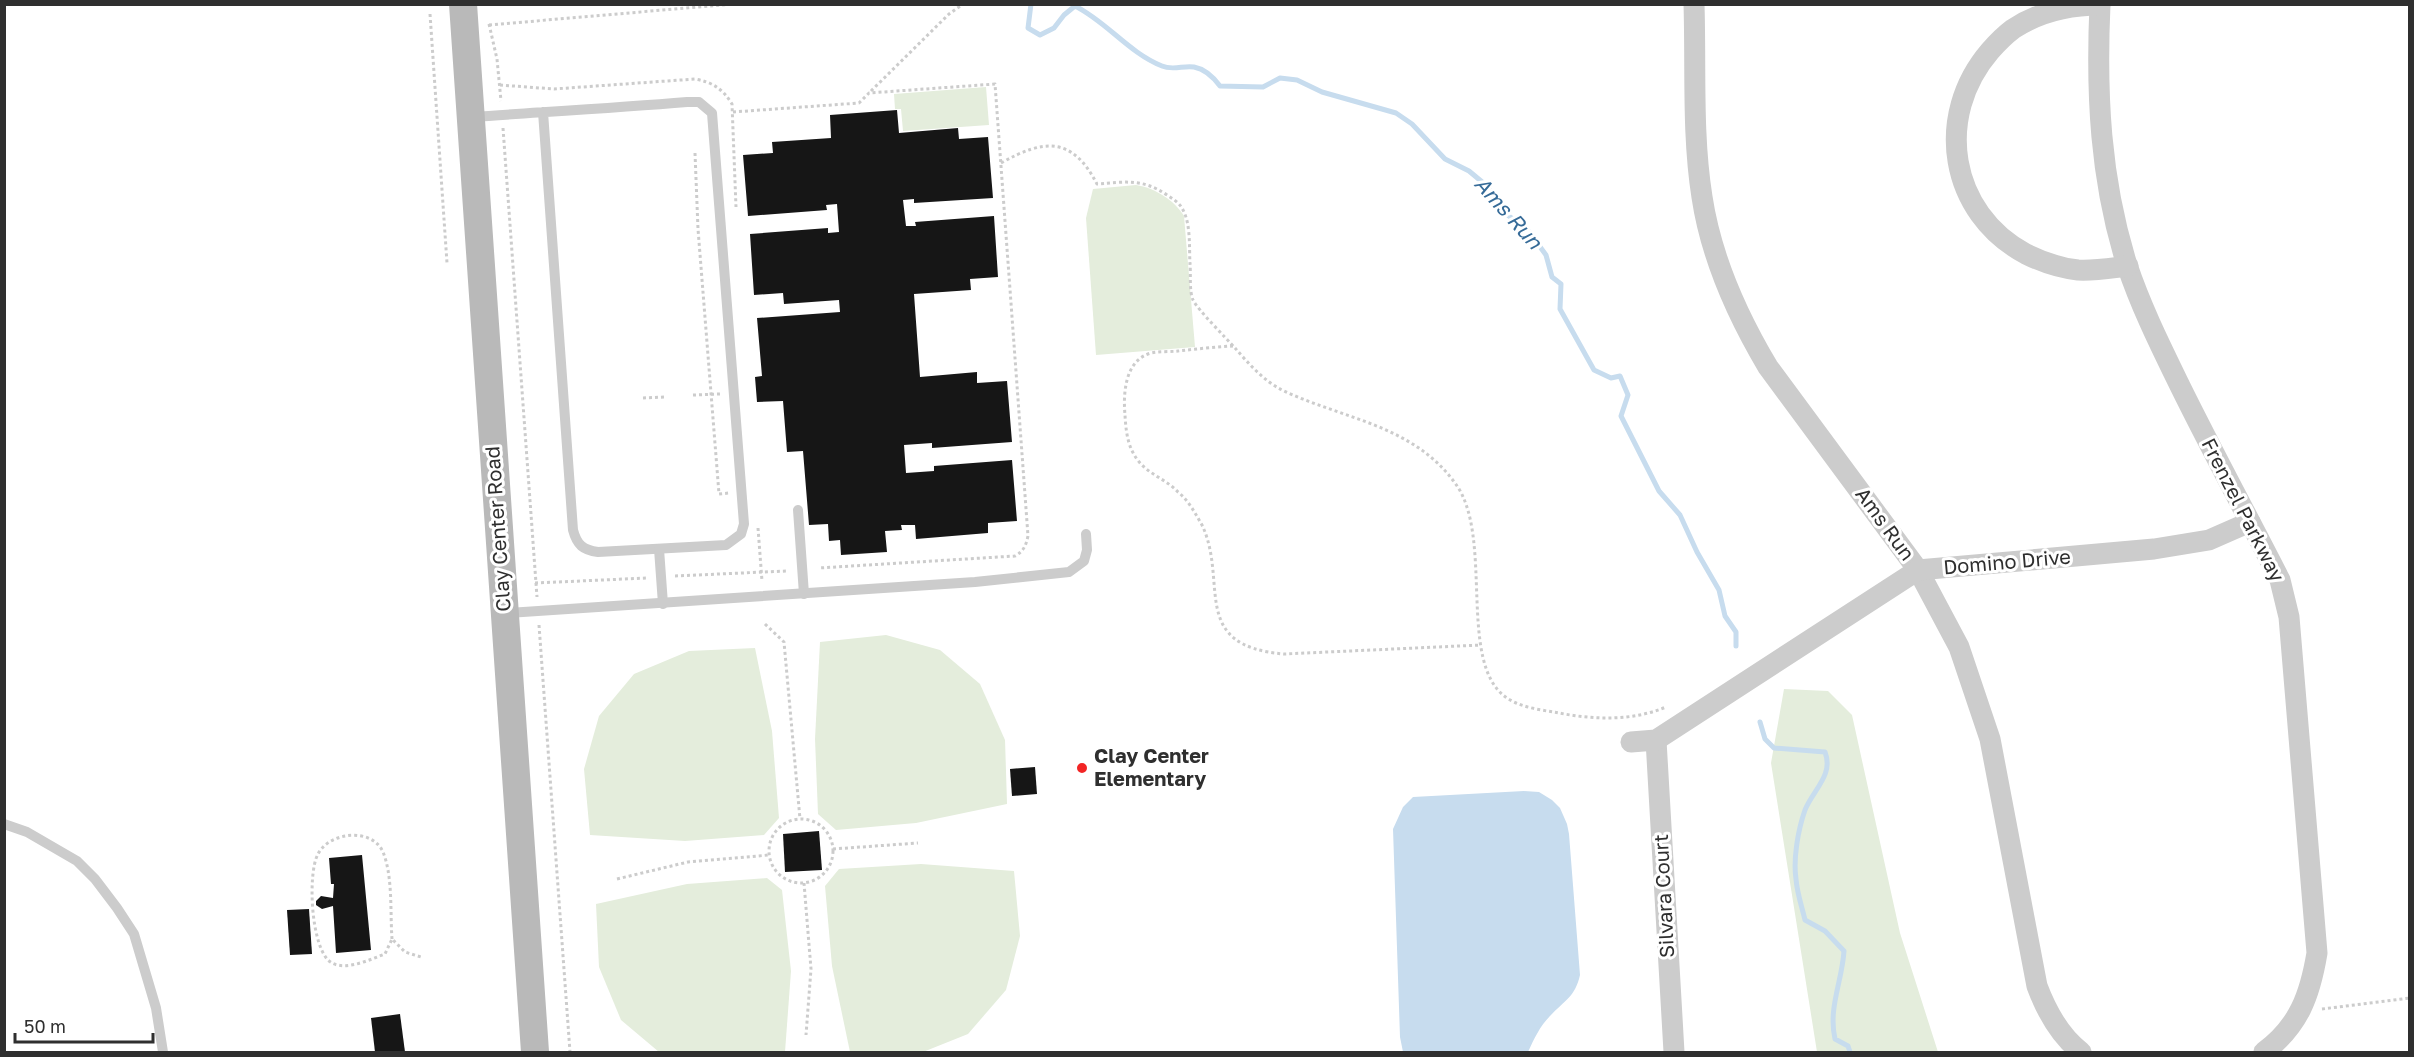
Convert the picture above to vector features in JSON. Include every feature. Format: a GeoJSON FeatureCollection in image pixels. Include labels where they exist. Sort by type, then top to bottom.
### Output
{"type":"FeatureCollection","features":[{"type":"Feature","properties":{"kind":"street","name":"Clay Center Road"},"geometry":{"type":"LineString","coordinates":[[463,4],[535,1053]]}},
{"type":"Feature","properties":{"kind":"street","name":"Ams Run"},"geometry":{"type":"LineString","coordinates":[[1695,4],[1698,157],[1702,197],[1710,236],[1728,288],[1748,334],[1768,367],[1918,570],[1959,646],[1982,712],[1992,750],[2037,986],[2043,1004],[2054,1021],[2081,1053]]}},
{"type":"Feature","properties":{"kind":"street","name":"Frenzel Parkway"},"geometry":{"type":"LineString","coordinates":[[2100,5],[2097,84],[2100,121],[2107,175],[2128,266],[2155,335],[2280,579],[2289,617],[2317,953],[2312,981],[2304,1005],[2290,1027],[2264,1053]]}},
{"type":"Feature","properties":{"kind":"street"},"geometry":{"type":"LineString","coordinates":[[2100,5],[2058,9],[2012,29],[1996,44],[1981,62],[1967,85],[1956,133],[1956,159],[1964,186],[1974,205],[2001,239],[2014,248],[2039,261],[2077,270],[2102,270],[2128,266]]}},
{"type":"Feature","properties":{"kind":"street","name":"Domino Drive"},"geometry":{"type":"LineString","coordinates":[[1631,742],[1656,740],[1918,570],[2154,549],[2209,540],[2250,522]]}},
{"type":"Feature","properties":{"kind":"street","name":"Silvara Court"},"geometry":{"type":"LineString","coordinates":[[1656,740],[1674,1053]]}},
{"type":"Feature","properties":{"kind":"lane"},"geometry":{"type":"LineString","coordinates":[[470,117],[543,112],[699,102],[712,112],[744,524],[741,534],[735,541],[726,545],[589,551],[581,548],[573,530],[543,112]]}},
{"type":"Feature","properties":{"kind":"lane"},"geometry":{"type":"LineString","coordinates":[[798,510],[804,594]]}},
{"type":"Feature","properties":{"kind":"lane"},"geometry":{"type":"LineString","coordinates":[[504,613],[975,582],[1069,572],[1084,561],[1087,550],[1086,534]]}},
{"type":"Feature","properties":{"kind":"lane"},"geometry":{"type":"LineString","coordinates":[[659,549],[663,603]]}},
{"type":"Feature","properties":{"kind":"lane"},"geometry":{"type":"LineString","coordinates":[[4,824],[27,832],[77,861],[95,879],[117,908],[134,934],[156,1008],[163,1053]]}},
{"type":"Feature","properties":{"kind":"path"},"geometry":{"type":"LineString","coordinates":[[536,594],[500,85],[489,25],[733,4]]}},
{"type":"Feature","properties":{"kind":"path"},"geometry":{"type":"LineString","coordinates":[[733,112],[859,103],[949,14],[963,4]]}},
{"type":"Feature","properties":{"kind":"path"},"geometry":{"type":"LineString","coordinates":[[430,14],[447,263]]}},
{"type":"Feature","properties":{"kind":"path"},"geometry":{"type":"LineString","coordinates":[[500,85],[554,89],[695,79],[708,81],[727,95],[732,104],[736,214]]}},
{"type":"Feature","properties":{"kind":"path"},"geometry":{"type":"LineString","coordinates":[[819,568],[1015,556],[1022,552],[1027,544],[1028,536],[995,84],[869,93]]}},
{"type":"Feature","properties":{"kind":"path"},"geometry":{"type":"LineString","coordinates":[[1001,163],[1023,151],[1042,145],[1057,145],[1074,153],[1088,166],[1097,184],[1136,181],[1147,183],[1176,201],[1183,209],[1187,224],[1193,300],[1257,371],[1280,389],[1364,420],[1396,435],[1442,467],[1465,497],[1474,535],[1481,645],[1489,678],[1507,698],[1531,708],[1568,715],[1618,718],[1637,717],[1666,707]]}},
{"type":"Feature","properties":{"kind":"path"},"geometry":{"type":"LineString","coordinates":[[695,153],[698,229],[719,494],[742,492]]}},
{"type":"Feature","properties":{"kind":"path"},"geometry":{"type":"LineString","coordinates":[[1233,346],[1150,354],[1138,361],[1127,378],[1123,394],[1129,446],[1140,464],[1178,491],[1194,509],[1203,529],[1210,556],[1217,609],[1223,625],[1247,646],[1262,652],[1284,654],[1481,645]]}},
{"type":"Feature","properties":{"kind":"path"},"geometry":{"type":"LineString","coordinates":[[693,395],[720,394]]}},
{"type":"Feature","properties":{"kind":"path"},"geometry":{"type":"LineString","coordinates":[[643,399],[665,397]]}},
{"type":"Feature","properties":{"kind":"path"},"geometry":{"type":"LineString","coordinates":[[758,526],[762,583]]}},
{"type":"Feature","properties":{"kind":"path"},"geometry":{"type":"LineString","coordinates":[[673,576],[786,571]]}},
{"type":"Feature","properties":{"kind":"path"},"geometry":{"type":"LineString","coordinates":[[535,583],[648,578]]}},
{"type":"Feature","properties":{"kind":"path"},"geometry":{"type":"LineString","coordinates":[[765,624],[784,642],[800,819]]}},
{"type":"Feature","properties":{"kind":"path"},"geometry":{"type":"LineString","coordinates":[[539,627],[570,1053]]}},
{"type":"Feature","properties":{"kind":"path"},"geometry":{"type":"LineString","coordinates":[[800,819],[810,820],[826,831],[833,849],[828,868],[822,875],[804,883],[785,879],[772,864],[769,855],[774,834],[790,821],[800,819]]}},
{"type":"Feature","properties":{"kind":"path"},"geometry":{"type":"LineString","coordinates":[[392,939],[386,954],[356,964],[334,964],[323,955],[316,932],[311,886],[318,853],[339,836],[353,835],[372,840],[382,849],[387,867],[392,939],[405,952],[421,957]]}},
{"type":"Feature","properties":{"kind":"path"},"geometry":{"type":"LineString","coordinates":[[833,849],[918,843]]}},
{"type":"Feature","properties":{"kind":"path"},"geometry":{"type":"LineString","coordinates":[[617,879],[688,862],[769,855]]}},
{"type":"Feature","properties":{"kind":"path"},"geometry":{"type":"LineString","coordinates":[[804,883],[811,969],[806,1035]]}},
{"type":"Feature","properties":{"kind":"path"},"geometry":{"type":"LineString","coordinates":[[2322,1009],[2409,998]]}},
{"type":"Feature","properties":{"kind":"green space"},"geometry":{"type":"Polygon","coordinates":[[[986,87],[989,125],[903,131],[901,109],[895,109],[894,94],[986,87]]]}},
{"type":"Feature","properties":{"kind":"green space"},"geometry":{"type":"Polygon","coordinates":[[[1136,185],[1163,196],[1184,216],[1195,347],[1096,355],[1086,218],[1093,189],[1136,185]]]}},
{"type":"Feature","properties":{"kind":"green space"},"geometry":{"type":"Polygon","coordinates":[[[886,635],[940,650],[980,684],[1005,740],[1007,804],[916,823],[836,830],[818,814],[815,739],[820,642],[886,635]]]}},
{"type":"Feature","properties":{"kind":"green space"},"geometry":{"type":"Polygon","coordinates":[[[755,648],[772,731],[779,818],[764,835],[685,841],[590,835],[584,769],[599,716],[634,674],[689,651],[755,648]]]}},
{"type":"Feature","properties":{"kind":"green space"},"geometry":{"type":"Polygon","coordinates":[[[1784,689],[1828,691],[1852,715],[1900,933],[1938,1052],[1817,1052],[1771,763],[1784,689]]]}},
{"type":"Feature","properties":{"kind":"green space"},"geometry":{"type":"Polygon","coordinates":[[[921,864],[1014,871],[1020,936],[1006,990],[968,1034],[923,1052],[850,1052],[832,966],[825,886],[839,869],[921,864]]]}},
{"type":"Feature","properties":{"kind":"green space"},"geometry":{"type":"Polygon","coordinates":[[[767,878],[782,890],[791,971],[785,1052],[659,1052],[621,1020],[599,967],[596,904],[687,884],[767,878]]]}},
{"type":"Feature","properties":{"kind":"water"},"geometry":{"type":"Polygon","coordinates":[[[1539,792],[1552,800],[1560,808],[1567,824],[1580,975],[1578,982],[1569,998],[1543,1024],[1528,1052],[1403,1052],[1400,1037],[1393,829],[1403,807],[1413,797],[1539,792]]]}},
{"type":"Feature","properties":{"kind":"building"},"geometry":{"type":"Polygon","coordinates":[[[897,110],[899,133],[958,128],[959,139],[988,137],[993,198],[914,203],[914,199],[903,200],[906,226],[916,226],[915,222],[994,216],[998,277],[970,279],[971,290],[914,294],[920,377],[977,372],[977,383],[1007,381],[1012,442],[932,448],[932,443],[904,445],[906,473],[934,471],[934,466],[1012,460],[1017,521],[988,523],[988,533],[916,539],[915,525],[901,525],[902,530],[885,531],[887,552],[841,555],[840,540],[829,541],[828,524],[809,525],[803,451],[787,452],[783,401],[757,402],[755,377],[762,376],[757,318],[840,312],[839,300],[784,304],[783,293],[754,295],[750,234],[828,228],[828,233],[839,232],[837,204],[826,205],[827,210],[748,216],[743,155],[773,153],[772,142],[831,138],[830,115],[897,110]]]}},
{"type":"Feature","properties":{"kind":"building"},"geometry":{"type":"Polygon","coordinates":[[[1035,767],[1037,794],[1012,796],[1010,769],[1035,767]]]}},
{"type":"Feature","properties":{"kind":"building"},"geometry":{"type":"Polygon","coordinates":[[[819,831],[822,870],[785,872],[783,834],[819,831]]]}},
{"type":"Feature","properties":{"kind":"building"},"geometry":{"type":"Polygon","coordinates":[[[362,855],[371,950],[336,953],[333,906],[322,909],[316,905],[316,901],[321,896],[333,898],[334,884],[331,884],[329,858],[362,855]]]}},
{"type":"Feature","properties":{"kind":"building"},"geometry":{"type":"Polygon","coordinates":[[[309,909],[312,954],[290,955],[287,910],[309,909]]]}},
{"type":"Feature","properties":{"kind":"building"},"geometry":{"type":"Polygon","coordinates":[[[400,1014],[405,1052],[375,1052],[371,1018],[400,1014]]]}},
{"type":"Feature","properties":{"kind":"waterway","name":"Ams Run"},"geometry":{"type":"LineString","coordinates":[[1031,4],[1028,28],[1040,35],[1054,28],[1075,6],[1150,60],[1166,67],[1198,68],[1209,74],[1220,86],[1263,87],[1280,78],[1297,80],[1322,92],[1396,113],[1412,124],[1445,159],[1469,171],[1487,186],[1506,214],[1527,229],[1546,255],[1552,277],[1561,284],[1560,309],[1594,370],[1611,378],[1620,376],[1628,395],[1621,416],[1659,491],[1680,515],[1697,552],[1719,590],[1725,616],[1736,632],[1736,646]]}},
{"type":"Feature","properties":{"kind":"waterway","name":"Ams Run"},"geometry":{"type":"LineString","coordinates":[[1760,722],[1765,739],[1774,748],[1825,752],[1827,760],[1825,775],[1805,810],[1800,826],[1795,871],[1805,920],[1825,931],[1844,951],[1834,1006],[1833,1028],[1835,1039],[1848,1046],[1850,1052]]}},
{"type":"Feature","properties":{"kind":"place","name":"Clay Center Elementary"},"geometry":{"type":"Point","coordinates":[1082,768]}}]}
